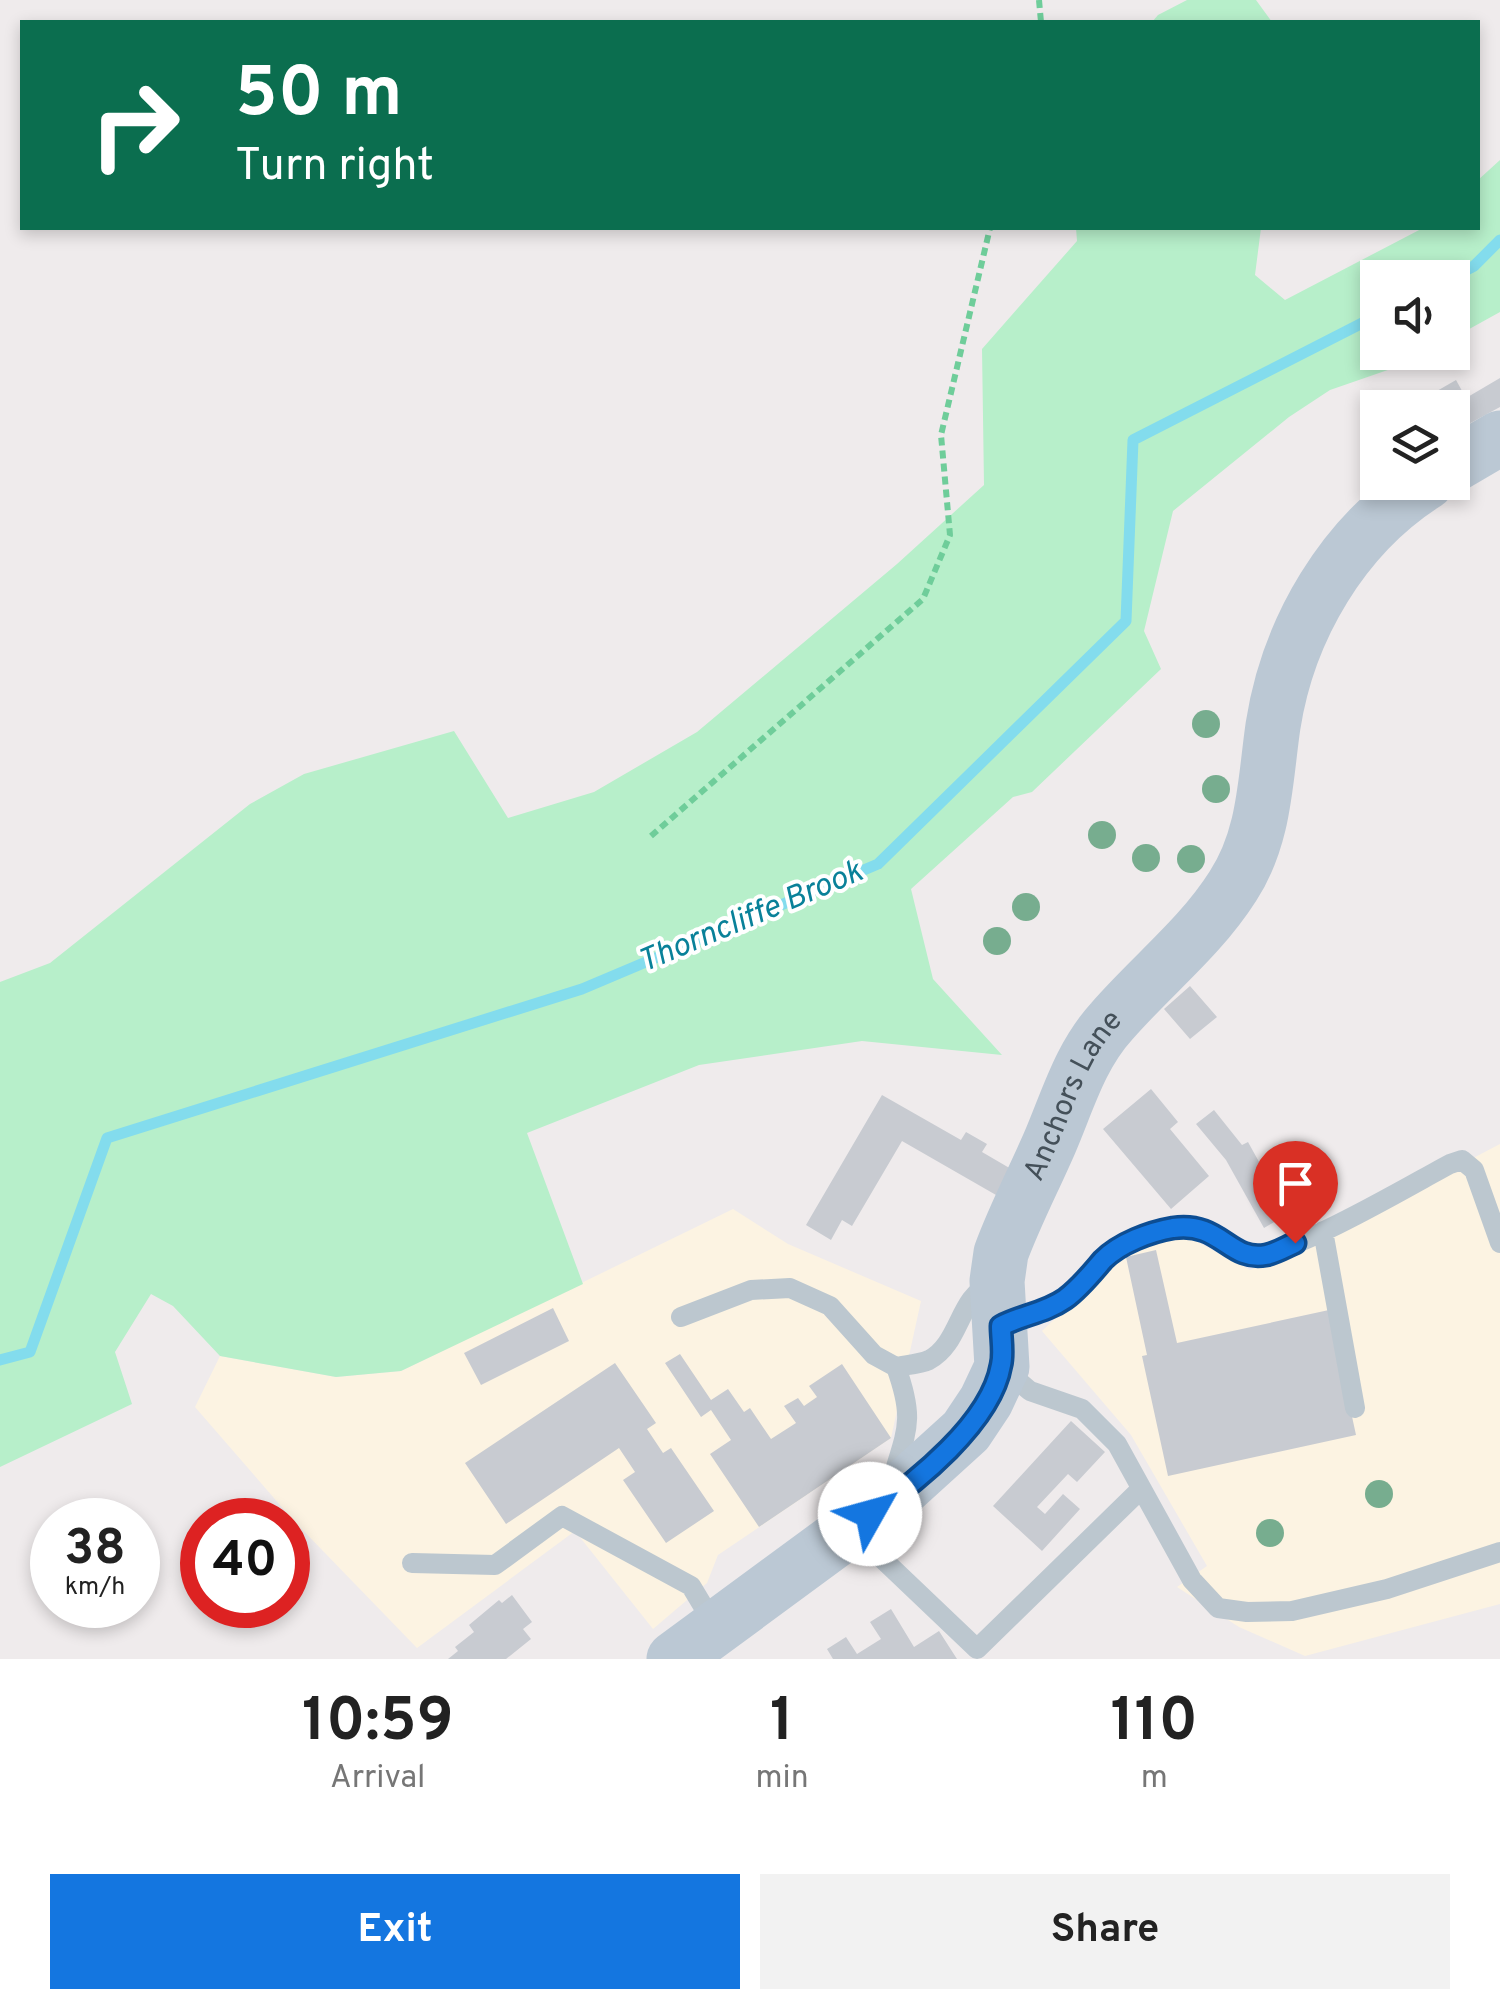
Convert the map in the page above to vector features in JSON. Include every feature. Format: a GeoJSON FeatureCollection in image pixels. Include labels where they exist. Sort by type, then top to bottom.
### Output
{"type":"FeatureCollection","features":[{"type":"Feature","properties":{"kind":"street"},"geometry":{"type":"LineString","coordinates":[[1470,456],[1500,438]]}},
{"type":"Feature","properties":{"kind":"street","name":"Anchors Lane"},"geometry":{"type":"LineString","coordinates":[[695,1644],[938,1460],[986,1401],[1000,1325],[1001,1253],[1088,1053],[1111,1022],[1197,935],[1234,884],[1248,855],[1265,799],[1274,724],[1288,663],[1310,610],[1336,568],[1376,523],[1404,500]]}},
{"type":"Feature","properties":{"kind":"lane"},"geometry":{"type":"LineString","coordinates":[[1000,1325],[1040,1313],[1064,1300],[1107,1256],[1138,1238],[1173,1228],[1201,1227],[1246,1256],[1267,1255],[1462,1160],[1474,1170],[1500,1243]]}},
{"type":"Feature","properties":{"kind":"lane"},"geometry":{"type":"LineString","coordinates":[[1323,1231],[1355,1408]]}},
{"type":"Feature","properties":{"kind":"lane"},"geometry":{"type":"LineString","coordinates":[[682,1317],[752,1290],[790,1288],[830,1306],[874,1355],[896,1367],[928,1360],[955,1336],[964,1310],[980,1288],[1030,1391],[1082,1409],[1116,1444],[1192,1580],[1218,1608],[1292,1612],[1387,1590],[1500,1552]]}},
{"type":"Feature","properties":{"kind":"lane"},"geometry":{"type":"LineString","coordinates":[[896,1367],[908,1402],[909,1428],[890,1489],[870,1514],[977,1649],[1140,1489]]}},
{"type":"Feature","properties":{"kind":"lane"},"geometry":{"type":"LineString","coordinates":[[412,1564],[495,1565],[562,1516],[690,1586],[695,1644]]}},
{"type":"Feature","properties":{"kind":"path"},"geometry":{"type":"LineString","coordinates":[[652,836],[923,599],[950,535],[941,435],[990,230]]}},
{"type":"Feature","properties":{"kind":"shaded area"},"geometry":{"type":"Polygon","coordinates":[[[1500,1144],[1500,1604],[1305,1656],[1239,1627],[1177,1587],[1207,1566],[1131,1435],[1042,1331],[1134,1244],[1184,1235],[1250,1270],[1294,1252],[1500,1144]]]}},
{"type":"Feature","properties":{"kind":"shaded area"},"geometry":{"type":"Polygon","coordinates":[[[733,1209],[788,1244],[921,1301],[891,1438],[718,1555],[707,1583],[653,1629],[575,1531],[417,1648],[310,1538],[310,1498],[274,1498],[195,1407],[220,1356],[336,1377],[401,1371],[733,1209]]]}},
{"type":"Feature","properties":{"kind":"green space"},"geometry":{"type":"Polygon","coordinates":[[[1187,0],[1256,0],[1271,20],[1154,20],[1187,0]]]}},
{"type":"Feature","properties":{"kind":"green space"},"geometry":{"type":"Polygon","coordinates":[[[1500,160],[1500,312],[1470,329],[1470,260],[1362,260],[1419,230],[1480,230],[1480,178],[1500,160]]]}},
{"type":"Feature","properties":{"kind":"green space"},"geometry":{"type":"Polygon","coordinates":[[[1076,230],[1261,230],[1255,275],[1285,300],[1360,261],[1360,370],[1388,370],[1330,390],[1289,417],[1173,511],[1144,631],[1161,669],[1032,792],[1013,797],[911,889],[933,979],[1002,1055],[862,1041],[699,1065],[527,1133],[583,1284],[401,1371],[336,1377],[220,1356],[173,1306],[151,1294],[115,1352],[132,1404],[0,1467],[0,982],[50,963],[250,804],[304,774],[454,731],[508,818],[594,792],[697,732],[897,564],[984,485],[982,349],[1077,241],[1076,230]]]}},
{"type":"Feature","properties":{"kind":"building"},"geometry":{"type":"Polygon","coordinates":[[[1500,378],[1500,407],[1470,423],[1470,396],[1500,378]]]}},
{"type":"Feature","properties":{"kind":"building"},"geometry":{"type":"Polygon","coordinates":[[[1456,380],[1462,390],[1439,390],[1456,380]]]}},
{"type":"Feature","properties":{"kind":"building"},"geometry":{"type":"Polygon","coordinates":[[[1190,986],[1217,1017],[1190,1039],[1164,1009],[1190,986]]]}},
{"type":"Feature","properties":{"kind":"building"},"geometry":{"type":"Polygon","coordinates":[[[1151,1089],[1178,1122],[1170,1129],[1209,1176],[1171,1209],[1103,1129],[1151,1089]]]}},
{"type":"Feature","properties":{"kind":"building"},"geometry":{"type":"Polygon","coordinates":[[[882,1095],[961,1140],[966,1132],[987,1144],[982,1152],[1018,1173],[1003,1199],[902,1141],[852,1226],[842,1220],[831,1240],[806,1225],[882,1095]]]}},
{"type":"Feature","properties":{"kind":"building"},"geometry":{"type":"Polygon","coordinates":[[[1214,1110],[1242,1145],[1248,1142],[1288,1214],[1264,1228],[1226,1160],[1196,1124],[1214,1110]]]}},
{"type":"Feature","properties":{"kind":"building"},"geometry":{"type":"Polygon","coordinates":[[[1156,1250],[1177,1343],[1329,1310],[1356,1435],[1168,1476],[1126,1257],[1156,1250]]]}},
{"type":"Feature","properties":{"kind":"building"},"geometry":{"type":"Polygon","coordinates":[[[553,1308],[569,1341],[481,1385],[464,1353],[553,1308]]]}},
{"type":"Feature","properties":{"kind":"building"},"geometry":{"type":"Polygon","coordinates":[[[680,1354],[711,1400],[728,1389],[744,1412],[750,1408],[771,1439],[796,1423],[784,1406],[798,1398],[804,1406],[817,1397],[809,1386],[842,1364],[891,1438],[759,1527],[710,1454],[731,1440],[711,1410],[701,1417],[665,1363],[680,1354]]]}},
{"type":"Feature","properties":{"kind":"building"},"geometry":{"type":"Polygon","coordinates":[[[615,1363],[656,1423],[647,1429],[663,1453],[671,1448],[714,1511],[666,1543],[623,1480],[635,1472],[619,1448],[506,1524],[465,1463],[615,1363]]]}},
{"type":"Feature","properties":{"kind":"building"},"geometry":{"type":"Polygon","coordinates":[[[1071,1421],[1105,1452],[1077,1482],[1068,1474],[1037,1507],[1045,1514],[1063,1494],[1080,1509],[1042,1551],[993,1506],[1071,1421]]]}},
{"type":"Feature","properties":{"kind":"building"},"geometry":{"type":"Polygon","coordinates":[[[512,1595],[532,1622],[523,1629],[531,1639],[506,1659],[448,1659],[458,1651],[455,1647],[474,1632],[469,1625],[499,1600],[502,1603],[512,1595]]]}},
{"type":"Feature","properties":{"kind":"building"},"geometry":{"type":"Polygon","coordinates":[[[891,1609],[914,1647],[939,1631],[957,1659],[833,1659],[827,1649],[846,1637],[857,1654],[881,1639],[870,1622],[891,1609]]]}},
{"type":"Feature","properties":{"kind":"waterway","name":"Thorncliffe Brook"},"geometry":{"type":"LineString","coordinates":[[1470,268],[1500,240]]}},
{"type":"Feature","properties":{"kind":"waterway","name":"Thorncliffe Brook"},"geometry":{"type":"LineString","coordinates":[[0,1360],[30,1352],[107,1138],[582,989],[878,864],[1126,621],[1133,440],[1360,324]]}},
{"type":"Feature","properties":{"kind":"route"},"geometry":{"type":"LineString","coordinates":[[870,1514],[938,1460],[966,1430],[986,1401],[1002,1366],[1001,1326],[1064,1300],[1107,1256],[1138,1238],[1173,1228],[1201,1227],[1246,1256],[1267,1255],[1295,1243]]}}]}
